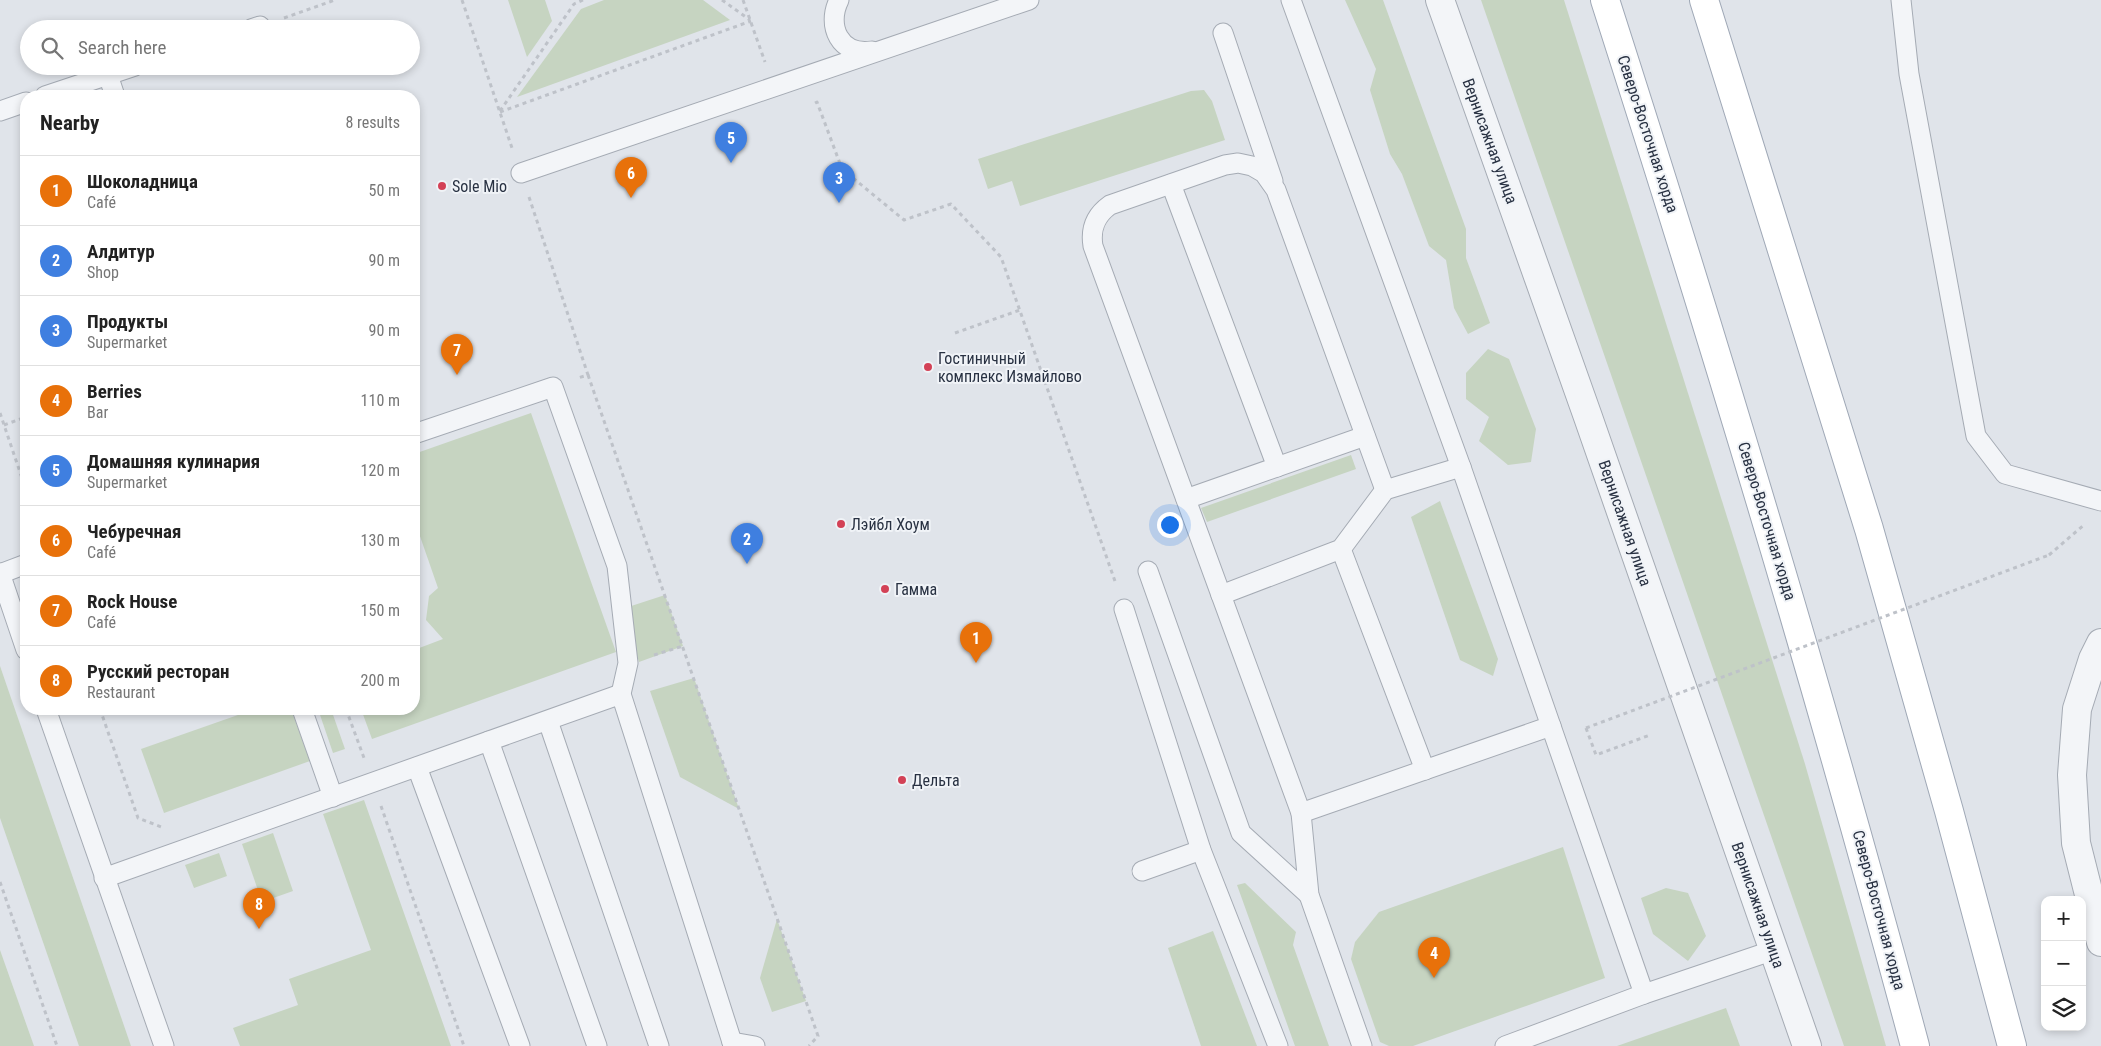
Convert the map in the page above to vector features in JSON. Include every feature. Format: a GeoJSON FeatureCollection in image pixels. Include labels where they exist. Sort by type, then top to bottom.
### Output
{"type":"FeatureCollection","features":[{"type":"Feature","properties":{"kind":"main road","name":"Северо-Восточная хорда"},"geometry":{"type":"LineString","coordinates":[[1605,0],[1675,218],[1780,566],[1861,843],[1915,1046]]}},
{"type":"Feature","properties":{"kind":"main road"},"geometry":{"type":"LineString","coordinates":[[1704,0],[1869,529],[2012,1046]]}},
{"type":"Feature","properties":{"kind":"main road"},"geometry":{"type":"LineString","coordinates":[[1958,847],[2031,1046]]}},
{"type":"Feature","properties":{"kind":"street","name":"Вернисажная улица"},"geometry":{"type":"LineString","coordinates":[[1440,0],[1807,1046]]}},
{"type":"Feature","properties":{"kind":"street"},"geometry":{"type":"LineString","coordinates":[[2101,643],[2093,659],[2077,709],[2072,775],[2076,843],[2101,942]]}},
{"type":"Feature","properties":{"kind":"lane"},"geometry":{"type":"LineString","coordinates":[[839,0],[834,12],[833,23],[840,39],[853,50],[864,53],[875,51]]}},
{"type":"Feature","properties":{"kind":"lane"},"geometry":{"type":"LineString","coordinates":[[521,173],[1029,0]]}},
{"type":"Feature","properties":{"kind":"lane"},"geometry":{"type":"LineString","coordinates":[[1291,0],[1461,468],[1644,994]]}},
{"type":"Feature","properties":{"kind":"lane"},"geometry":{"type":"LineString","coordinates":[[1900,0],[1909,74],[1976,436],[2005,474],[2101,501]]}},
{"type":"Feature","properties":{"kind":"lane"},"geometry":{"type":"LineString","coordinates":[[1223,33],[1276,190],[1385,490]]}},
{"type":"Feature","properties":{"kind":"lane"},"geometry":{"type":"LineString","coordinates":[[63,90],[108,75],[113,90]]}},
{"type":"Feature","properties":{"kind":"lane"},"geometry":{"type":"LineString","coordinates":[[0,111],[20,104]]}},
{"type":"Feature","properties":{"kind":"lane"},"geometry":{"type":"LineString","coordinates":[[1276,190],[1264,173],[1252,166],[1238,163],[1225,166],[1110,204],[1097,217],[1092,234],[1093,246],[1301,813],[1309,895],[1362,1046]]}},
{"type":"Feature","properties":{"kind":"lane"},"geometry":{"type":"LineString","coordinates":[[1171,184],[1278,467]]}},
{"type":"Feature","properties":{"kind":"lane"},"geometry":{"type":"LineString","coordinates":[[420,432],[553,387],[618,566],[628,663],[621,694],[731,1044],[755,1046]]}},
{"type":"Feature","properties":{"kind":"lane"},"geometry":{"type":"LineString","coordinates":[[1186,499],[1365,436]]}},
{"type":"Feature","properties":{"kind":"lane"},"geometry":{"type":"LineString","coordinates":[[1221,596],[1341,549],[1385,490],[1461,468]]}},
{"type":"Feature","properties":{"kind":"lane"},"geometry":{"type":"LineString","coordinates":[[1341,549],[1425,770]]}},
{"type":"Feature","properties":{"kind":"lane"},"geometry":{"type":"LineString","coordinates":[[20,566],[0,573],[20,632]]}},
{"type":"Feature","properties":{"kind":"lane"},"geometry":{"type":"LineString","coordinates":[[1148,571],[1242,833],[1309,895]]}},
{"type":"Feature","properties":{"kind":"lane"},"geometry":{"type":"LineString","coordinates":[[1124,609],[1201,850],[1278,1046]]}},
{"type":"Feature","properties":{"kind":"lane"},"geometry":{"type":"LineString","coordinates":[[104,878],[621,694]]}},
{"type":"Feature","properties":{"kind":"lane"},"geometry":{"type":"LineString","coordinates":[[48,715],[164,1046]]}},
{"type":"Feature","properties":{"kind":"lane"},"geometry":{"type":"LineString","coordinates":[[304,715],[333,797]]}},
{"type":"Feature","properties":{"kind":"lane"},"geometry":{"type":"LineString","coordinates":[[548,720],[659,1046]]}},
{"type":"Feature","properties":{"kind":"lane"},"geometry":{"type":"LineString","coordinates":[[1301,813],[1551,726]]}},
{"type":"Feature","properties":{"kind":"lane"},"geometry":{"type":"LineString","coordinates":[[489,741],[597,1046]]}},
{"type":"Feature","properties":{"kind":"lane"},"geometry":{"type":"LineString","coordinates":[[417,767],[520,1046]]}},
{"type":"Feature","properties":{"kind":"lane"},"geometry":{"type":"LineString","coordinates":[[1142,871],[1201,850]]}},
{"type":"Feature","properties":{"kind":"lane"},"geometry":{"type":"LineString","coordinates":[[1505,1046],[1644,994],[1774,950]]}},
{"type":"Feature","properties":{"kind":"path"},"geometry":{"type":"LineString","coordinates":[[299,12],[335,0]]}},
{"type":"Feature","properties":{"kind":"path"},"geometry":{"type":"LineString","coordinates":[[462,0],[588,375],[818,1036],[809,1046]]}},
{"type":"Feature","properties":{"kind":"path"},"geometry":{"type":"LineString","coordinates":[[500,112],[574,4],[583,0]]}},
{"type":"Feature","properties":{"kind":"path"},"geometry":{"type":"LineString","coordinates":[[500,112],[751,21],[722,0]]}},
{"type":"Feature","properties":{"kind":"path"},"geometry":{"type":"LineString","coordinates":[[811,104],[817,102],[842,170],[904,220],[951,204],[1001,257],[1124,609]]}},
{"type":"Feature","properties":{"kind":"path"},"geometry":{"type":"LineString","coordinates":[[955,333],[1020,310]]}},
{"type":"Feature","properties":{"kind":"path"},"geometry":{"type":"LineString","coordinates":[[553,387],[588,375]]}},
{"type":"Feature","properties":{"kind":"path"},"geometry":{"type":"LineString","coordinates":[[0,413],[20,472]]}},
{"type":"Feature","properties":{"kind":"path"},"geometry":{"type":"LineString","coordinates":[[4,425],[20,419]]}},
{"type":"Feature","properties":{"kind":"path"},"geometry":{"type":"LineString","coordinates":[[1650,735],[1596,755],[1586,728],[2049,554],[2092,518]]}},
{"type":"Feature","properties":{"kind":"path"},"geometry":{"type":"LineString","coordinates":[[348,715],[464,1046]]}},
{"type":"Feature","properties":{"kind":"path"},"geometry":{"type":"LineString","coordinates":[[0,882],[57,1046]]}},
{"type":"Feature","properties":{"kind":"green space"},"geometry":{"type":"Polygon","coordinates":[[[508,0],[545,0],[552,21],[527,57],[508,0]]]}},
{"type":"Feature","properties":{"kind":"green space"},"geometry":{"type":"Polygon","coordinates":[[[604,0],[703,0],[730,20],[517,97],[581,9],[604,0]]]}},
{"type":"Feature","properties":{"kind":"green space"},"geometry":{"type":"Polygon","coordinates":[[[1345,0],[1383,0],[1466,229],[1466,258],[1490,323],[1468,334],[1454,308],[1446,260],[1429,246],[1402,174],[1390,154],[1370,90],[1376,69],[1345,0]]]}},
{"type":"Feature","properties":{"kind":"green space"},"geometry":{"type":"Polygon","coordinates":[[[1481,0],[1564,0],[1805,764],[1886,1046],[1844,1046],[1481,0]]]}},
{"type":"Feature","properties":{"kind":"green space"},"geometry":{"type":"Polygon","coordinates":[[[1204,90],[1212,101],[1225,140],[1020,206],[1012,181],[988,189],[978,159],[1191,91],[1204,90]]]}},
{"type":"Feature","properties":{"kind":"green space"},"geometry":{"type":"Polygon","coordinates":[[[1488,349],[1509,359],[1536,429],[1531,462],[1508,465],[1479,441],[1489,417],[1466,399],[1466,373],[1488,349]]]}},
{"type":"Feature","properties":{"kind":"green space"},"geometry":{"type":"Polygon","coordinates":[[[531,413],[616,652],[372,739],[363,715],[420,715],[420,648],[443,639],[426,620],[429,596],[438,588],[420,536],[420,452],[531,413]]]}},
{"type":"Feature","properties":{"kind":"green space"},"geometry":{"type":"Polygon","coordinates":[[[1351,455],[1356,469],[1207,522],[1201,508],[1351,455]]]}},
{"type":"Feature","properties":{"kind":"green space"},"geometry":{"type":"Polygon","coordinates":[[[1440,501],[1498,659],[1493,676],[1460,660],[1411,517],[1440,501]]]}},
{"type":"Feature","properties":{"kind":"green space"},"geometry":{"type":"Polygon","coordinates":[[[665,595],[683,646],[639,662],[622,609],[665,595]]]}},
{"type":"Feature","properties":{"kind":"green space"},"geometry":{"type":"Polygon","coordinates":[[[0,666],[131,1046],[79,1046],[0,818],[0,666]]]}},
{"type":"Feature","properties":{"kind":"green space"},"geometry":{"type":"Polygon","coordinates":[[[694,678],[739,809],[680,777],[650,691],[694,678]]]}},
{"type":"Feature","properties":{"kind":"green space"},"geometry":{"type":"Polygon","coordinates":[[[238,715],[293,715],[310,761],[164,813],[141,749],[238,715]]]}},
{"type":"Feature","properties":{"kind":"green space"},"geometry":{"type":"Polygon","coordinates":[[[320,715],[333,715],[345,749],[333,753],[320,715]]]}},
{"type":"Feature","properties":{"kind":"green space"},"geometry":{"type":"Polygon","coordinates":[[[364,800],[451,1046],[240,1046],[233,1028],[298,1005],[289,979],[371,950],[323,814],[364,800]]]}},
{"type":"Feature","properties":{"kind":"green space"},"geometry":{"type":"Polygon","coordinates":[[[273,833],[293,891],[262,902],[242,844],[273,833]]]}},
{"type":"Feature","properties":{"kind":"green space"},"geometry":{"type":"Polygon","coordinates":[[[1563,847],[1605,978],[1413,1046],[1389,1046],[1380,1042],[1351,959],[1355,942],[1379,912],[1563,847]]]}},
{"type":"Feature","properties":{"kind":"green space"},"geometry":{"type":"Polygon","coordinates":[[[219,853],[227,876],[194,888],[185,865],[219,853]]]}},
{"type":"Feature","properties":{"kind":"green space"},"geometry":{"type":"Polygon","coordinates":[[[1245,883],[1296,932],[1293,945],[1329,1046],[1295,1046],[1237,885],[1245,883]]]}},
{"type":"Feature","properties":{"kind":"green space"},"geometry":{"type":"Polygon","coordinates":[[[1666,888],[1688,893],[1706,936],[1688,961],[1653,934],[1641,898],[1666,888]]]}},
{"type":"Feature","properties":{"kind":"green space"},"geometry":{"type":"Polygon","coordinates":[[[777,919],[806,1001],[772,1012],[760,978],[777,919]]]}},
{"type":"Feature","properties":{"kind":"green space"},"geometry":{"type":"Polygon","coordinates":[[[1213,931],[1257,1046],[1201,1046],[1168,948],[1213,931]]]}},
{"type":"Feature","properties":{"kind":"green space"},"geometry":{"type":"Polygon","coordinates":[[[0,950],[34,1046],[0,1046],[0,950]]]}},
{"type":"Feature","properties":{"kind":"green space"},"geometry":{"type":"Polygon","coordinates":[[[1726,1008],[1740,1046],[1617,1046],[1726,1008]]]}},
{"type":"Feature","properties":{"kind":"place","name":"Домашняя кулинария"},"geometry":{"type":"Point","coordinates":[731,163]}},
{"type":"Feature","properties":{"kind":"place","name":"Sole Mio"},"geometry":{"type":"Point","coordinates":[442,186]}},
{"type":"Feature","properties":{"kind":"place","name":"Чебуречная"},"geometry":{"type":"Point","coordinates":[631,198]}},
{"type":"Feature","properties":{"kind":"place","name":"Продукты"},"geometry":{"type":"Point","coordinates":[839,203]}},
{"type":"Feature","properties":{"kind":"place","name":"Гостиничный комплекс Измайлово"},"geometry":{"type":"Point","coordinates":[928,367]}},
{"type":"Feature","properties":{"kind":"place","name":"Rock House"},"geometry":{"type":"Point","coordinates":[457,375]}},
{"type":"Feature","properties":{"kind":"place","name":"Лэйбл Хоум"},"geometry":{"type":"Point","coordinates":[841,524]}},
{"type":"Feature","properties":{"kind":"place","name":"Алдитур"},"geometry":{"type":"Point","coordinates":[747,564]}},
{"type":"Feature","properties":{"kind":"place","name":"Гамма"},"geometry":{"type":"Point","coordinates":[885,589]}},
{"type":"Feature","properties":{"kind":"place","name":"Шоколадница"},"geometry":{"type":"Point","coordinates":[976,663]}},
{"type":"Feature","properties":{"kind":"place","name":"Дельта"},"geometry":{"type":"Point","coordinates":[902,780]}},
{"type":"Feature","properties":{"kind":"place","name":"Русский ресторан"},"geometry":{"type":"Point","coordinates":[259,929]}},
{"type":"Feature","properties":{"kind":"place","name":"Berries"},"geometry":{"type":"Point","coordinates":[1434,978]}}]}
